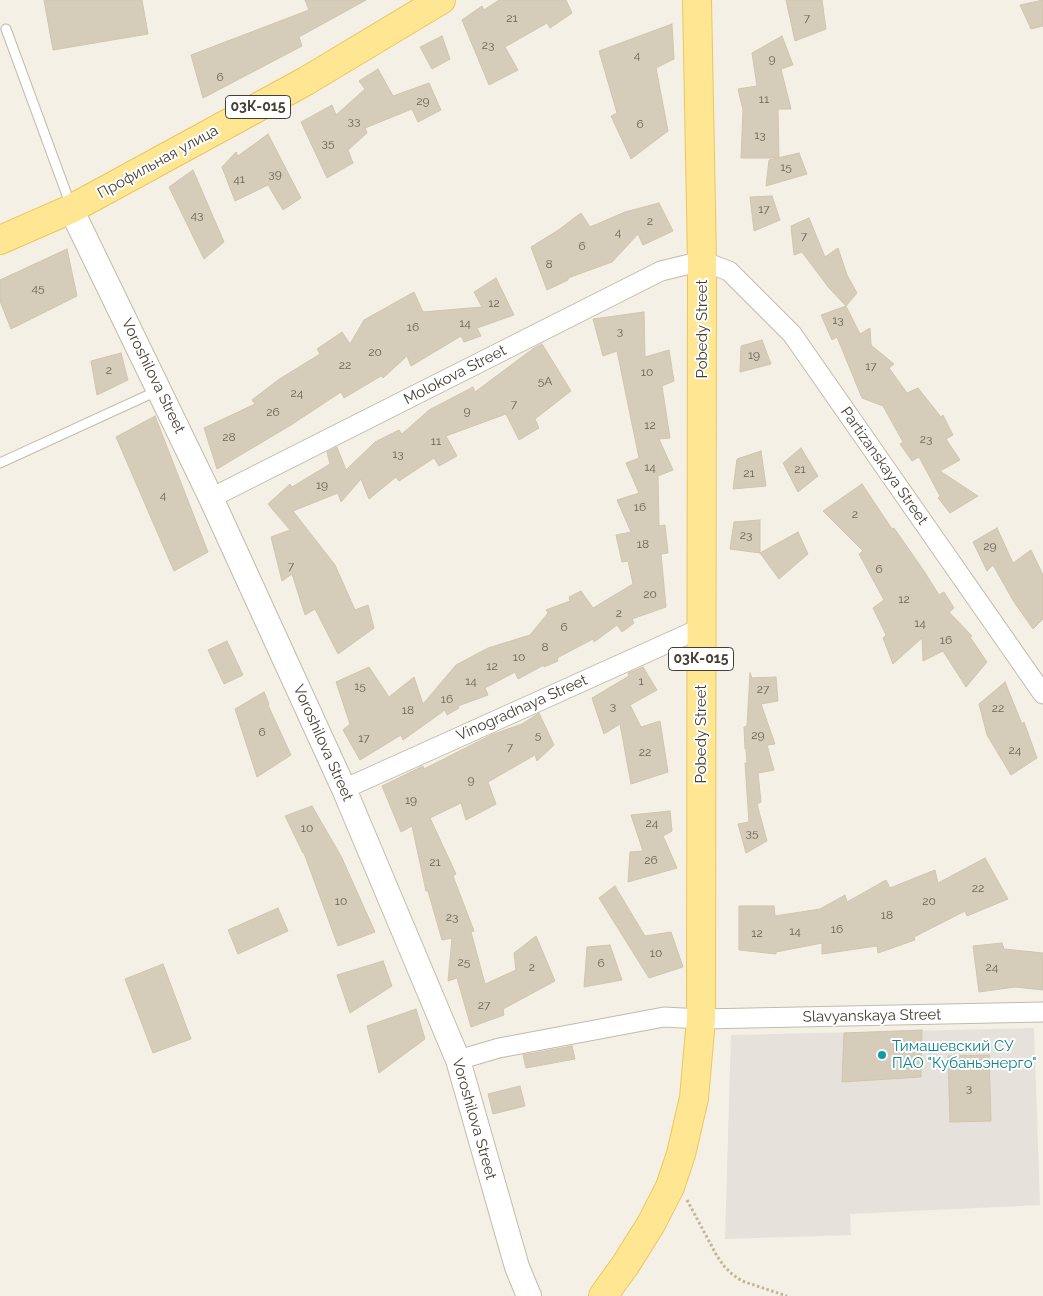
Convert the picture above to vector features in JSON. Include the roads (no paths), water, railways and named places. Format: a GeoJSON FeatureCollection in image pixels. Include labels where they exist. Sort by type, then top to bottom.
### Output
{"type":"FeatureCollection","features":[{"type":"Feature","properties":{"kind":"main road","name":"Профильная улица"},"geometry":{"type":"LineString","coordinates":[[0,240],[72,209],[306,81],[441,0]]}},
{"type":"Feature","properties":{"kind":"main road","name":"Pobedy Street"},"geometry":{"type":"LineString","coordinates":[[603,1296],[651,1224],[682,1154],[694,1098],[701,1019],[700,628],[702,261],[697,0]]}},
{"type":"Feature","properties":{"kind":"street","name":"Voroshilova Street"},"geometry":{"type":"LineString","coordinates":[[72,209],[211,498],[344,789],[458,1060],[517,1267],[529,1296]]}},
{"type":"Feature","properties":{"kind":"street","name":"Molokova Street"},"geometry":{"type":"LineString","coordinates":[[211,498],[661,271],[702,261]]}},
{"type":"Feature","properties":{"kind":"street","name":"Partizanskaya Street"},"geometry":{"type":"LineString","coordinates":[[702,261],[729,271],[792,334],[1043,694]]}},
{"type":"Feature","properties":{"kind":"street","name":"Vinogradnaya Street"},"geometry":{"type":"LineString","coordinates":[[344,789],[700,628]]}},
{"type":"Feature","properties":{"kind":"street","name":"Slavyanskaya Street"},"geometry":{"type":"LineString","coordinates":[[458,1060],[499,1048],[664,1017],[701,1019],[1043,1012]]}},
{"type":"Feature","properties":{"kind":"lane"},"geometry":{"type":"LineString","coordinates":[[6,29],[72,209]]}},
{"type":"Feature","properties":{"kind":"lane"},"geometry":{"type":"LineString","coordinates":[[0,463],[160,390]]}},
{"type":"Feature","properties":{"kind":"place","name":"Тимашевский СУ ПАО \"Кубаньэнерго\""},"geometry":{"type":"Point","coordinates":[882,1055]}}]}
